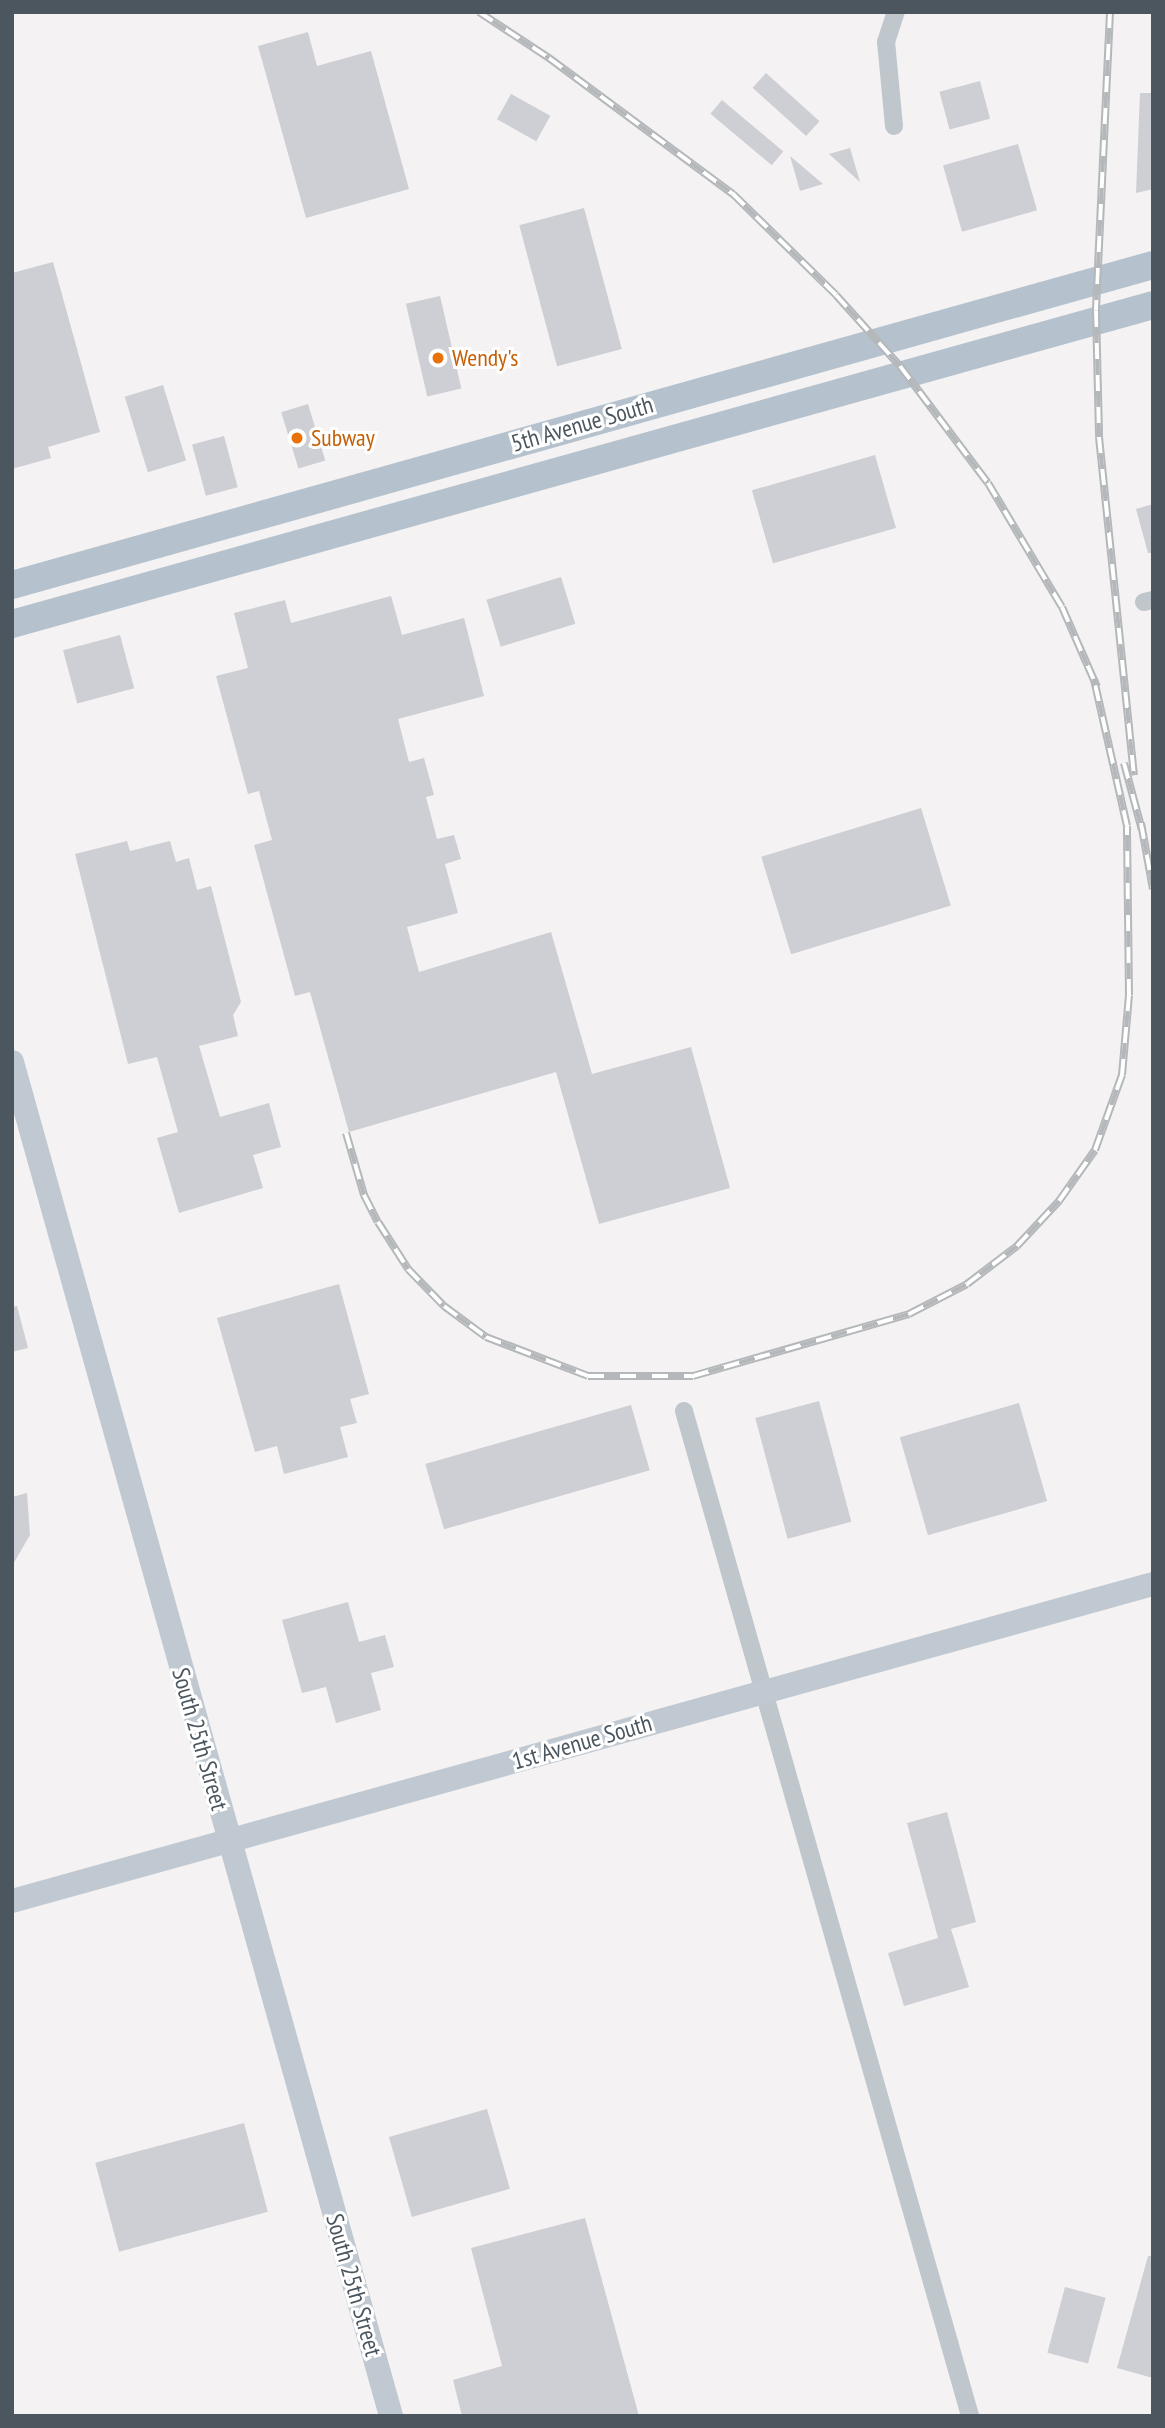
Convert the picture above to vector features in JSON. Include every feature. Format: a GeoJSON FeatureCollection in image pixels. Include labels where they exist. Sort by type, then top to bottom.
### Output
{"type":"FeatureCollection","features":[{"type":"Feature","properties":{"kind":"main road","name":"5th Avenue South"},"geometry":{"type":"LineString","coordinates":[[12,585],[1153,265]]}},
{"type":"Feature","properties":{"kind":"main road","name":"5th Avenue South"},"geometry":{"type":"LineString","coordinates":[[12,624],[1153,305]]}},
{"type":"Feature","properties":{"kind":"street"},"geometry":{"type":"LineString","coordinates":[[894,127],[886,42],[897,12]]}},
{"type":"Feature","properties":{"kind":"street","name":"South 25th Street"},"geometry":{"type":"LineString","coordinates":[[12,1062],[391,2416]]}},
{"type":"Feature","properties":{"kind":"street"},"geometry":{"type":"LineString","coordinates":[[684,1411],[970,2416]]}},
{"type":"Feature","properties":{"kind":"street","name":"1st Avenue South"},"geometry":{"type":"LineString","coordinates":[[12,1901],[1153,1584]]}},
{"type":"Feature","properties":{"kind":"building"},"geometry":{"type":"Polygon","coordinates":[[[308,32],[317,66],[371,51],[409,189],[306,218],[258,46],[308,32]]]}},
{"type":"Feature","properties":{"kind":"building"},"geometry":{"type":"Polygon","coordinates":[[[766,73],[820,121],[806,136],[753,88],[766,73]]]}},
{"type":"Feature","properties":{"kind":"building"},"geometry":{"type":"Polygon","coordinates":[[[980,81],[990,119],[950,130],[939,92],[980,81]]]}},
{"type":"Feature","properties":{"kind":"building"},"geometry":{"type":"Polygon","coordinates":[[[1140,93],[1153,93],[1153,189],[1136,193],[1140,93]]]}},
{"type":"Feature","properties":{"kind":"building"},"geometry":{"type":"Polygon","coordinates":[[[511,94],[550,116],[536,141],[497,119],[511,94]]]}},
{"type":"Feature","properties":{"kind":"building"},"geometry":{"type":"Polygon","coordinates":[[[722,100],[783,151],[772,165],[710,114],[722,100]]]}},
{"type":"Feature","properties":{"kind":"building"},"geometry":{"type":"Polygon","coordinates":[[[1018,144],[1037,210],[962,232],[943,165],[1018,144]]]}},
{"type":"Feature","properties":{"kind":"building"},"geometry":{"type":"Polygon","coordinates":[[[850,148],[860,182],[829,154],[850,148]]]}},
{"type":"Feature","properties":{"kind":"building"},"geometry":{"type":"Polygon","coordinates":[[[790,156],[823,184],[800,191],[790,156]]]}},
{"type":"Feature","properties":{"kind":"building"},"geometry":{"type":"Polygon","coordinates":[[[584,208],[622,349],[557,366],[519,225],[584,208]]]}},
{"type":"Feature","properties":{"kind":"building"},"geometry":{"type":"Polygon","coordinates":[[[53,262],[100,432],[48,447],[51,458],[12,469],[12,273],[53,262]]]}},
{"type":"Feature","properties":{"kind":"building"},"geometry":{"type":"Polygon","coordinates":[[[440,296],[461,389],[427,396],[406,304],[440,296]]]}},
{"type":"Feature","properties":{"kind":"building"},"geometry":{"type":"Polygon","coordinates":[[[163,385],[186,461],[148,472],[125,397],[163,385]]]}},
{"type":"Feature","properties":{"kind":"building"},"geometry":{"type":"Polygon","coordinates":[[[308,404],[325,460],[298,469],[281,412],[308,404]]]}},
{"type":"Feature","properties":{"kind":"building"},"geometry":{"type":"Polygon","coordinates":[[[224,436],[238,487],[206,496],[192,445],[224,436]]]}},
{"type":"Feature","properties":{"kind":"building"},"geometry":{"type":"Polygon","coordinates":[[[875,455],[896,528],[773,563],[752,490],[875,455]]]}},
{"type":"Feature","properties":{"kind":"building"},"geometry":{"type":"Polygon","coordinates":[[[1153,504],[1153,553],[1148,553],[1136,509],[1153,504]]]}},
{"type":"Feature","properties":{"kind":"building"},"geometry":{"type":"Polygon","coordinates":[[[561,577],[575,624],[501,647],[486,600],[561,577]]]}},
{"type":"Feature","properties":{"kind":"building"},"geometry":{"type":"Polygon","coordinates":[[[391,596],[402,635],[464,618],[484,696],[398,719],[409,762],[424,758],[434,795],[426,797],[437,839],[454,835],[461,859],[445,864],[458,913],[407,927],[419,972],[551,932],[592,1074],[691,1047],[730,1188],[599,1224],[556,1072],[349,1132],[310,992],[295,996],[254,845],[272,840],[259,791],[248,794],[216,676],[248,668],[234,613],[285,600],[291,623],[391,596]]]}},
{"type":"Feature","properties":{"kind":"building"},"geometry":{"type":"Polygon","coordinates":[[[120,635],[134,688],[77,703],[63,650],[120,635]]]}},
{"type":"Feature","properties":{"kind":"building"},"geometry":{"type":"Polygon","coordinates":[[[921,808],[951,906],[791,954],[761,857],[921,808]]]}},
{"type":"Feature","properties":{"kind":"building"},"geometry":{"type":"Polygon","coordinates":[[[127,841],[130,851],[170,841],[176,862],[189,858],[197,890],[211,886],[241,1002],[233,1015],[238,1036],[199,1046],[220,1117],[269,1103],[281,1147],[253,1155],[263,1188],[179,1213],[157,1138],[178,1132],[157,1057],[128,1064],[75,854],[127,841]]]}},
{"type":"Feature","properties":{"kind":"building"},"geometry":{"type":"Polygon","coordinates":[[[339,1284],[369,1394],[350,1399],[357,1423],[340,1427],[348,1457],[284,1474],[277,1446],[255,1452],[217,1318],[339,1284]]]}},
{"type":"Feature","properties":{"kind":"building"},"geometry":{"type":"Polygon","coordinates":[[[17,1306],[28,1348],[12,1352],[12,1307],[17,1306]]]}},
{"type":"Feature","properties":{"kind":"building"},"geometry":{"type":"Polygon","coordinates":[[[819,1401],[851,1522],[788,1539],[755,1418],[819,1401]]]}},
{"type":"Feature","properties":{"kind":"building"},"geometry":{"type":"Polygon","coordinates":[[[1019,1403],[1047,1501],[928,1535],[900,1437],[1019,1403]]]}},
{"type":"Feature","properties":{"kind":"building"},"geometry":{"type":"Polygon","coordinates":[[[631,1405],[650,1470],[444,1529],[425,1464],[631,1405]]]}},
{"type":"Feature","properties":{"kind":"building"},"geometry":{"type":"Polygon","coordinates":[[[27,1493],[30,1535],[12,1566],[12,1497],[27,1493]]]}},
{"type":"Feature","properties":{"kind":"building"},"geometry":{"type":"Polygon","coordinates":[[[348,1602],[359,1642],[385,1635],[394,1667],[371,1673],[381,1710],[336,1723],[326,1687],[302,1693],[282,1620],[348,1602]]]}},
{"type":"Feature","properties":{"kind":"building"},"geometry":{"type":"Polygon","coordinates":[[[947,1812],[976,1922],[951,1929],[969,1987],[904,2006],[888,1953],[938,1938],[907,1823],[947,1812]]]}},
{"type":"Feature","properties":{"kind":"building"},"geometry":{"type":"Polygon","coordinates":[[[487,2109],[510,2189],[412,2217],[389,2137],[487,2109]]]}},
{"type":"Feature","properties":{"kind":"building"},"geometry":{"type":"Polygon","coordinates":[[[244,2123],[268,2212],[119,2252],[95,2163],[244,2123]]]}},
{"type":"Feature","properties":{"kind":"building"},"geometry":{"type":"Polygon","coordinates":[[[585,2218],[639,2416],[462,2416],[453,2380],[502,2366],[471,2248],[585,2218]]]}},
{"type":"Feature","properties":{"kind":"building"},"geometry":{"type":"Polygon","coordinates":[[[1148,2256],[1153,2256],[1153,2378],[1117,2368],[1148,2256]]]}},
{"type":"Feature","properties":{"kind":"building"},"geometry":{"type":"Polygon","coordinates":[[[1065,2287],[1106,2298],[1088,2364],[1047,2353],[1065,2287]]]}},
{"type":"Feature","properties":{"kind":"railway"},"geometry":{"type":"LineString","coordinates":[[479,12],[549,58],[733,194],[836,295],[900,366],[988,483],[1062,607],[1097,687]]}},
{"type":"Feature","properties":{"kind":"railway"},"geometry":{"type":"LineString","coordinates":[[1110,12],[1096,311],[1099,437],[1134,775]]}},
{"type":"Feature","properties":{"kind":"railway"},"geometry":{"type":"LineString","coordinates":[[346,1133],[364,1195],[378,1222],[408,1269],[444,1306],[486,1337],[588,1376],[693,1376],[909,1314],[967,1284],[1017,1246],[1059,1201],[1095,1150],[1122,1075],[1129,995],[1127,826],[1094,679]]}},
{"type":"Feature","properties":{"kind":"railway"},"geometry":{"type":"LineString","coordinates":[[1124,763],[1142,830]]}},
{"type":"Feature","properties":{"kind":"railway"},"geometry":{"type":"LineString","coordinates":[[1141,823],[1153,889]]}},
{"type":"Feature","properties":{"kind":"place","name":"Wendy's"},"geometry":{"type":"Point","coordinates":[438,358]}},
{"type":"Feature","properties":{"kind":"place","name":"Subway"},"geometry":{"type":"Point","coordinates":[297,438]}}]}
